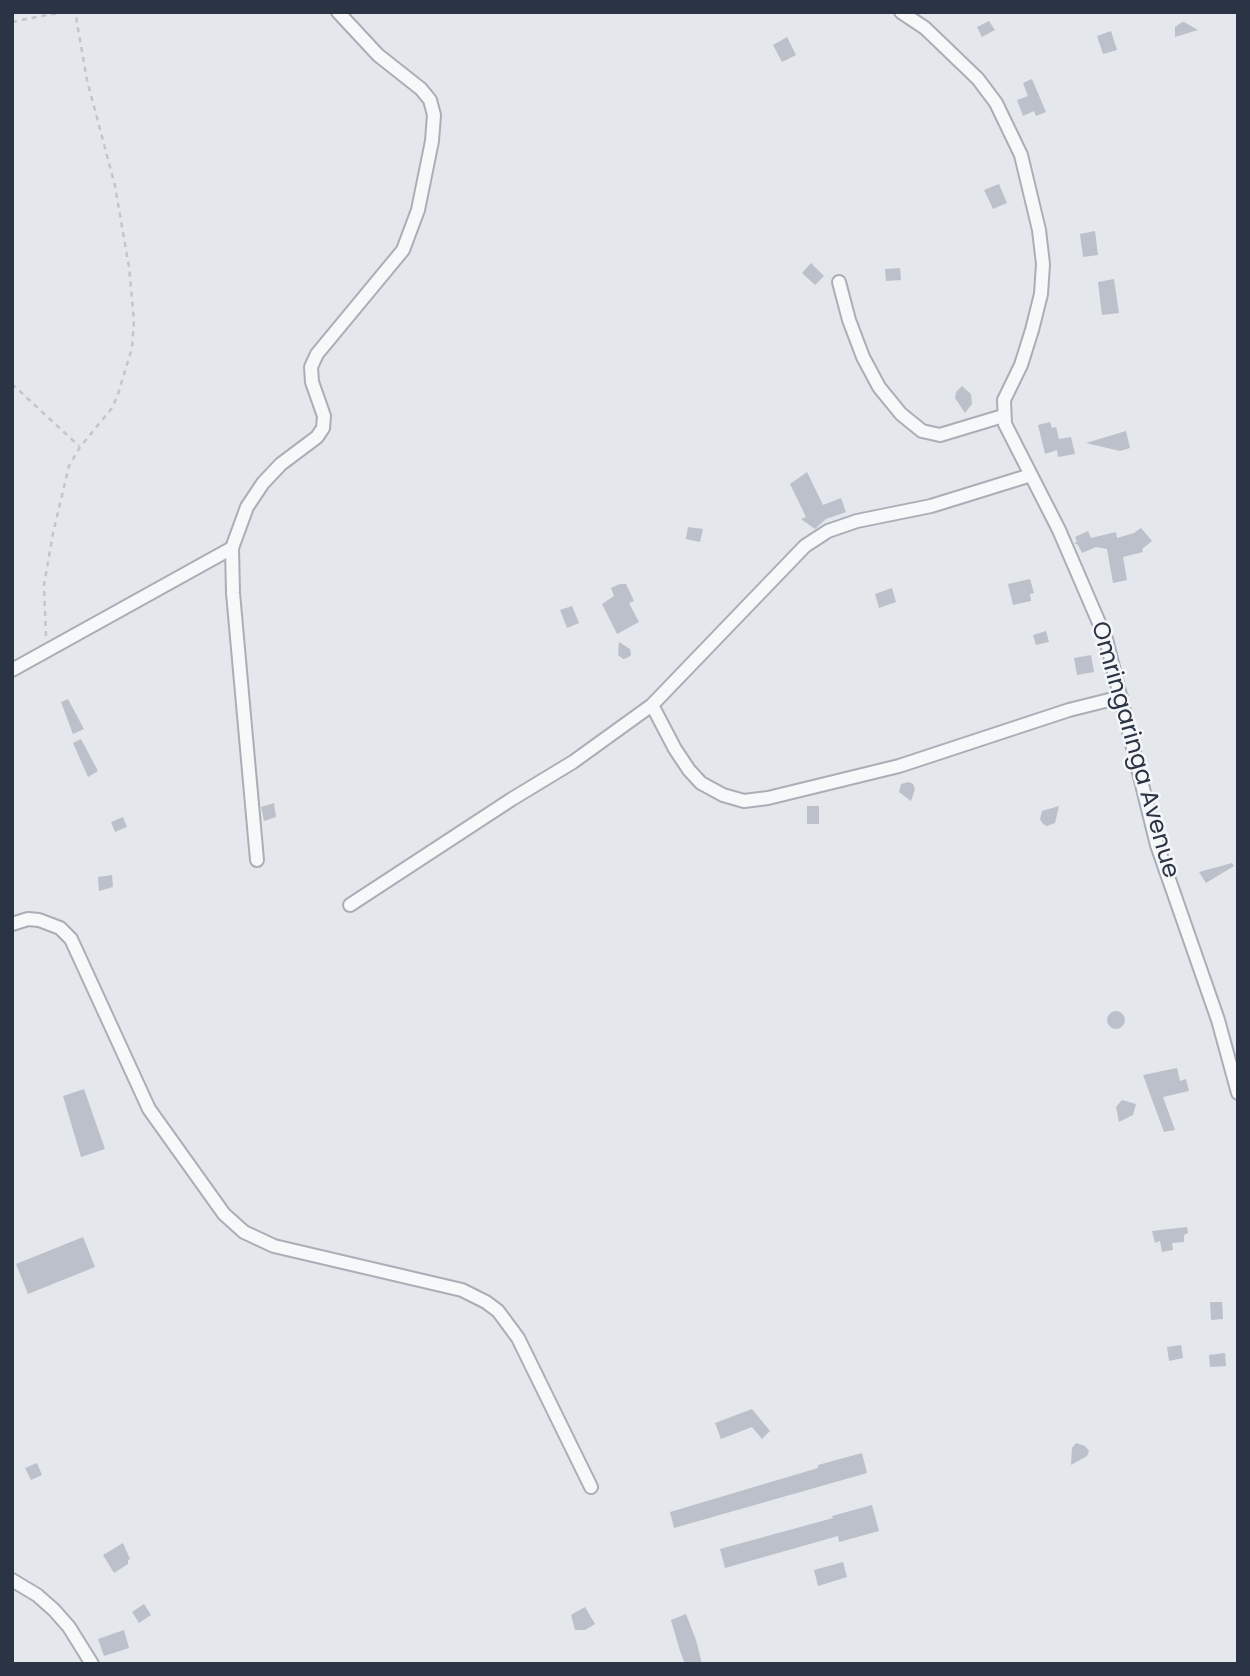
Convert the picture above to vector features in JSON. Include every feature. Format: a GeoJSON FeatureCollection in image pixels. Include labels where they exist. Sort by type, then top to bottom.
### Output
{"type":"FeatureCollection","features":[{"type":"Feature","properties":{"kind":"street"},"geometry":{"type":"LineString","coordinates":[[257,860],[233,593],[232,548],[247,507],[263,483],[281,464],[317,437],[323,428],[324,416],[312,382],[311,367],[317,354],[403,250],[418,210],[432,141],[434,115],[430,100],[421,89],[378,55],[338,12]]}},
{"type":"Feature","properties":{"kind":"street"},"geometry":{"type":"LineString","coordinates":[[839,282],[863,357],[879,387],[901,414],[922,431],[940,435],[1003,416],[1004,400],[1021,365],[1041,294],[1043,264],[1040,230],[1030,184],[1021,155],[996,103],[978,79],[925,28],[901,12]]}},
{"type":"Feature","properties":{"kind":"street","name":"Omringaringa Avenue"},"geometry":{"type":"LineString","coordinates":[[1003,416],[1064,541],[1106,639],[1157,845],[1219,1020],[1238,1093]]}},
{"type":"Feature","properties":{"kind":"street"},"geometry":{"type":"LineString","coordinates":[[350,905],[573,762],[652,705],[805,547],[828,531],[857,521],[931,506],[1031,475]]}},
{"type":"Feature","properties":{"kind":"street"},"geometry":{"type":"LineString","coordinates":[[12,670],[232,548]]}},
{"type":"Feature","properties":{"kind":"street"},"geometry":{"type":"LineString","coordinates":[[652,705],[675,749],[701,783],[723,795],[744,801],[768,798],[899,765],[1017,725],[1121,697]]}},
{"type":"Feature","properties":{"kind":"street"},"geometry":{"type":"LineString","coordinates":[[12,924],[28,919],[39,920],[60,928],[71,939],[149,1109],[224,1213],[244,1232],[274,1246],[462,1290],[498,1311],[518,1338],[591,1487]]}},
{"type":"Feature","properties":{"kind":"street"},"geometry":{"type":"LineString","coordinates":[[12,1580],[37,1595],[54,1610],[69,1627],[92,1664]]}},
{"type":"Feature","properties":{"kind":"path"},"geometry":{"type":"LineString","coordinates":[[12,22],[62,12]]}},
{"type":"Feature","properties":{"kind":"path"},"geometry":{"type":"LineString","coordinates":[[46,652],[44,585],[63,488],[69,466],[80,447],[112,408],[118,394],[132,348],[134,321],[129,267],[116,186],[87,80],[73,12]]}},
{"type":"Feature","properties":{"kind":"path"},"geometry":{"type":"LineString","coordinates":[[12,384],[80,447]]}},
{"type":"Feature","properties":{"kind":"building"},"geometry":{"type":"Polygon","coordinates":[[[989,21],[995,30],[982,37],[977,27],[989,21]]]}},
{"type":"Feature","properties":{"kind":"building"},"geometry":{"type":"Polygon","coordinates":[[[1182,22],[1198,30],[1175,37],[1175,27],[1182,22]]]}},
{"type":"Feature","properties":{"kind":"building"},"geometry":{"type":"Polygon","coordinates":[[[1111,31],[1117,50],[1103,54],[1097,36],[1111,31]]]}},
{"type":"Feature","properties":{"kind":"building"},"geometry":{"type":"Polygon","coordinates":[[[787,37],[796,55],[782,62],[773,45],[787,37]]]}},
{"type":"Feature","properties":{"kind":"building"},"geometry":{"type":"Polygon","coordinates":[[[1032,79],[1046,112],[1036,116],[1034,111],[1023,116],[1017,100],[1028,96],[1023,83],[1032,79]]]}},
{"type":"Feature","properties":{"kind":"building"},"geometry":{"type":"Polygon","coordinates":[[[999,184],[1007,203],[993,209],[984,190],[999,184]]]}},
{"type":"Feature","properties":{"kind":"building"},"geometry":{"type":"Polygon","coordinates":[[[1095,231],[1098,255],[1083,257],[1080,234],[1095,231]]]}},
{"type":"Feature","properties":{"kind":"building"},"geometry":{"type":"Polygon","coordinates":[[[811,263],[824,276],[815,285],[802,273],[811,263]]]}},
{"type":"Feature","properties":{"kind":"building"},"geometry":{"type":"Polygon","coordinates":[[[900,268],[901,280],[886,281],[885,269],[900,268]]]}},
{"type":"Feature","properties":{"kind":"building"},"geometry":{"type":"Polygon","coordinates":[[[1114,279],[1119,313],[1102,315],[1098,282],[1114,279]]]}},
{"type":"Feature","properties":{"kind":"building"},"geometry":{"type":"Polygon","coordinates":[[[962,386],[971,394],[972,404],[965,413],[955,398],[956,392],[962,386]]]}},
{"type":"Feature","properties":{"kind":"building"},"geometry":{"type":"Polygon","coordinates":[[[1050,422],[1052,428],[1056,427],[1059,439],[1071,437],[1075,454],[1058,457],[1057,450],[1045,454],[1038,425],[1050,422]]]}},
{"type":"Feature","properties":{"kind":"building"},"geometry":{"type":"Polygon","coordinates":[[[1126,431],[1130,448],[1120,451],[1086,443],[1126,431]]]}},
{"type":"Feature","properties":{"kind":"building"},"geometry":{"type":"Polygon","coordinates":[[[807,472],[823,505],[841,498],[846,512],[826,519],[815,529],[801,519],[806,517],[790,484],[807,472]]]}},
{"type":"Feature","properties":{"kind":"building"},"geometry":{"type":"Polygon","coordinates":[[[688,527],[703,529],[700,542],[686,539],[688,527]]]}},
{"type":"Feature","properties":{"kind":"building"},"geometry":{"type":"Polygon","coordinates":[[[1141,528],[1152,541],[1142,549],[1143,552],[1123,557],[1127,580],[1113,583],[1107,549],[1096,547],[1082,553],[1074,543],[1077,542],[1075,537],[1088,531],[1091,538],[1116,532],[1117,538],[1141,528]]]}},
{"type":"Feature","properties":{"kind":"building"},"geometry":{"type":"Polygon","coordinates":[[[1030,579],[1034,593],[1030,594],[1031,601],[1013,605],[1008,584],[1030,579]]]}},
{"type":"Feature","properties":{"kind":"building"},"geometry":{"type":"Polygon","coordinates":[[[626,584],[634,601],[629,603],[639,622],[617,634],[602,604],[614,596],[611,588],[626,584]]]}},
{"type":"Feature","properties":{"kind":"building"},"geometry":{"type":"Polygon","coordinates":[[[892,588],[896,602],[879,608],[875,594],[892,588]]]}},
{"type":"Feature","properties":{"kind":"building"},"geometry":{"type":"Polygon","coordinates":[[[572,606],[579,623],[567,628],[560,610],[572,606]]]}},
{"type":"Feature","properties":{"kind":"building"},"geometry":{"type":"Polygon","coordinates":[[[1046,631],[1049,642],[1036,645],[1033,635],[1046,631]]]}},
{"type":"Feature","properties":{"kind":"building"},"geometry":{"type":"Polygon","coordinates":[[[619,642],[630,649],[631,655],[627,658],[623,659],[618,655],[619,642]]]}},
{"type":"Feature","properties":{"kind":"building"},"geometry":{"type":"Polygon","coordinates":[[[1091,655],[1094,672],[1077,675],[1074,658],[1091,655]]]}},
{"type":"Feature","properties":{"kind":"building"},"geometry":{"type":"Polygon","coordinates":[[[68,699],[84,729],[73,734],[61,702],[68,699]]]}},
{"type":"Feature","properties":{"kind":"building"},"geometry":{"type":"Polygon","coordinates":[[[81,739],[98,771],[88,777],[73,743],[81,739]]]}},
{"type":"Feature","properties":{"kind":"building"},"geometry":{"type":"Polygon","coordinates":[[[909,782],[915,789],[911,801],[899,792],[901,784],[909,782]]]}},
{"type":"Feature","properties":{"kind":"building"},"geometry":{"type":"Polygon","coordinates":[[[274,803],[276,817],[264,821],[261,807],[274,803]]]}},
{"type":"Feature","properties":{"kind":"building"},"geometry":{"type":"Polygon","coordinates":[[[807,806],[819,806],[819,824],[807,824],[807,806]]]}},
{"type":"Feature","properties":{"kind":"building"},"geometry":{"type":"Polygon","coordinates":[[[1059,806],[1055,823],[1047,826],[1043,824],[1040,819],[1042,811],[1059,806]]]}},
{"type":"Feature","properties":{"kind":"building"},"geometry":{"type":"Polygon","coordinates":[[[123,817],[127,827],[115,832],[111,822],[123,817]]]}},
{"type":"Feature","properties":{"kind":"building"},"geometry":{"type":"Polygon","coordinates":[[[1232,863],[1234,866],[1206,883],[1199,872],[1232,863]]]}},
{"type":"Feature","properties":{"kind":"building"},"geometry":{"type":"Polygon","coordinates":[[[112,875],[113,887],[99,891],[98,877],[112,875]]]}},
{"type":"Feature","properties":{"kind":"building"},"geometry":{"type":"Polygon","coordinates":[[[1116,1011],[1122,1014],[1125,1020],[1122,1026],[1116,1029],[1110,1026],[1107,1020],[1110,1014],[1116,1011]]]}},
{"type":"Feature","properties":{"kind":"building"},"geometry":{"type":"Polygon","coordinates":[[[1177,1068],[1180,1081],[1186,1079],[1189,1091],[1163,1097],[1175,1130],[1164,1132],[1143,1075],[1177,1068]]]}},
{"type":"Feature","properties":{"kind":"building"},"geometry":{"type":"Polygon","coordinates":[[[84,1089],[105,1149],[81,1157],[63,1096],[84,1089]]]}},
{"type":"Feature","properties":{"kind":"building"},"geometry":{"type":"Polygon","coordinates":[[[1122,1100],[1136,1104],[1133,1115],[1119,1122],[1116,1107],[1122,1100]]]}},
{"type":"Feature","properties":{"kind":"building"},"geometry":{"type":"Polygon","coordinates":[[[1187,1227],[1188,1233],[1184,1235],[1184,1242],[1172,1243],[1173,1250],[1162,1252],[1160,1241],[1155,1243],[1152,1231],[1187,1227]]]}},
{"type":"Feature","properties":{"kind":"building"},"geometry":{"type":"Polygon","coordinates":[[[83,1237],[95,1267],[28,1294],[16,1264],[83,1237]]]}},
{"type":"Feature","properties":{"kind":"building"},"geometry":{"type":"Polygon","coordinates":[[[1210,1302],[1222,1302],[1223,1319],[1211,1320],[1210,1302]]]}},
{"type":"Feature","properties":{"kind":"building"},"geometry":{"type":"Polygon","coordinates":[[[1181,1345],[1183,1358],[1169,1361],[1167,1347],[1181,1345]]]}},
{"type":"Feature","properties":{"kind":"building"},"geometry":{"type":"Polygon","coordinates":[[[1225,1353],[1226,1366],[1210,1367],[1209,1355],[1225,1353]]]}},
{"type":"Feature","properties":{"kind":"building"},"geometry":{"type":"Polygon","coordinates":[[[752,1409],[770,1431],[762,1439],[752,1427],[721,1439],[715,1423],[752,1409]]]}},
{"type":"Feature","properties":{"kind":"building"},"geometry":{"type":"Polygon","coordinates":[[[1076,1443],[1085,1446],[1089,1451],[1087,1456],[1071,1465],[1072,1448],[1076,1443]]]}},
{"type":"Feature","properties":{"kind":"building"},"geometry":{"type":"Polygon","coordinates":[[[862,1453],[867,1473],[674,1528],[670,1512],[862,1453]]]}},
{"type":"Feature","properties":{"kind":"building"},"geometry":{"type":"Polygon","coordinates":[[[37,1463],[42,1475],[31,1480],[25,1468],[37,1463]]]}},
{"type":"Feature","properties":{"kind":"building"},"geometry":{"type":"Polygon","coordinates":[[[872,1505],[879,1531],[839,1542],[838,1536],[725,1568],[720,1549],[872,1505]]]}},
{"type":"Feature","properties":{"kind":"building"},"geometry":{"type":"Polygon","coordinates":[[[123,1543],[130,1559],[128,1564],[114,1573],[103,1555],[123,1543]]]}},
{"type":"Feature","properties":{"kind":"building"},"geometry":{"type":"Polygon","coordinates":[[[843,1562],[847,1577],[818,1586],[814,1570],[843,1562]]]}},
{"type":"Feature","properties":{"kind":"building"},"geometry":{"type":"Polygon","coordinates":[[[144,1604],[151,1615],[139,1623],[132,1612],[144,1604]]]}},
{"type":"Feature","properties":{"kind":"building"},"geometry":{"type":"Polygon","coordinates":[[[585,1607],[595,1624],[585,1630],[575,1630],[571,1615],[585,1607]]]}},
{"type":"Feature","properties":{"kind":"building"},"geometry":{"type":"Polygon","coordinates":[[[686,1614],[702,1664],[685,1664],[680,1651],[671,1620],[686,1614]]]}},
{"type":"Feature","properties":{"kind":"building"},"geometry":{"type":"Polygon","coordinates":[[[124,1630],[129,1648],[104,1656],[98,1639],[124,1630]]]}}]}
